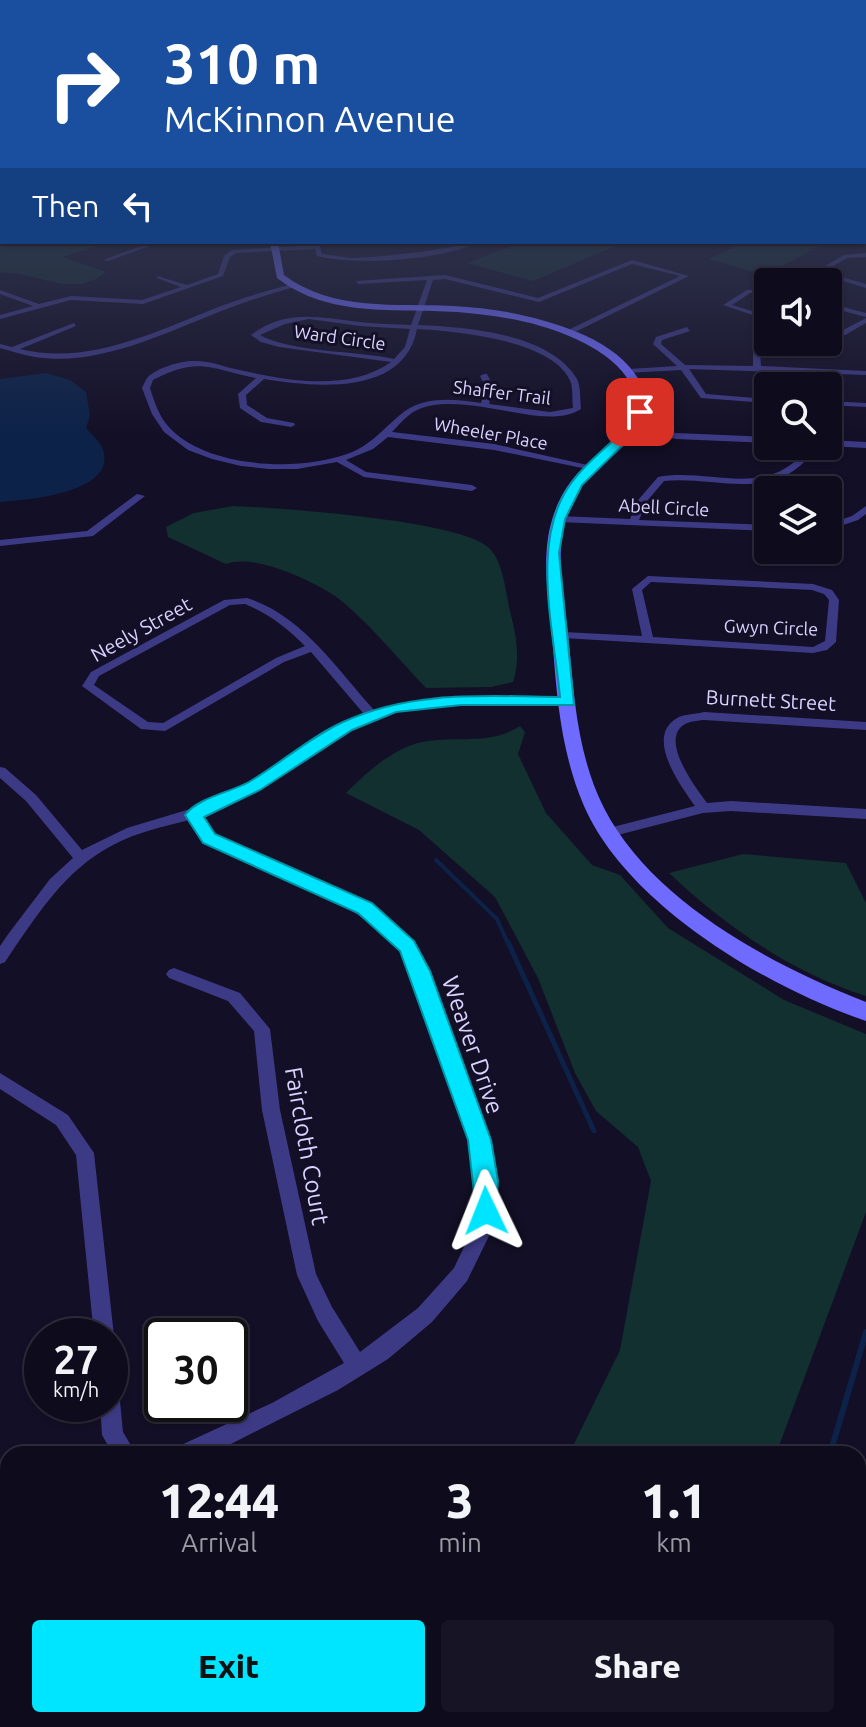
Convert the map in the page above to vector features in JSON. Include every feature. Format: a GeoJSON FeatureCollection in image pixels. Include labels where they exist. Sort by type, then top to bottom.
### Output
{"type":"FeatureCollection","features":[{"type":"Feature","properties":{"kind":"street"},"geometry":{"type":"LineString","coordinates":[[0,317],[36,305],[85,297],[143,302],[219,276]]}},
{"type":"Feature","properties":{"kind":"street"},"geometry":{"type":"LineString","coordinates":[[281,276],[292,286],[335,301],[494,314],[569,333],[601,348],[629,371],[640,394],[641,405],[634,428],[589,468],[566,499],[553,553],[568,701],[578,765],[610,832],[649,879],[698,922],[788,978],[866,1012]]}},
{"type":"Feature","properties":{"kind":"street"},"geometry":{"type":"LineString","coordinates":[[358,282],[457,278],[539,300],[599,276]]}},
{"type":"Feature","properties":{"kind":"street"},"geometry":{"type":"LineString","coordinates":[[569,333],[684,276]]}},
{"type":"Feature","properties":{"kind":"street"},"geometry":{"type":"LineString","coordinates":[[830,276],[866,286]]}},
{"type":"Feature","properties":{"kind":"street"},"geometry":{"type":"LineString","coordinates":[[159,277],[188,287]]}},
{"type":"Feature","properties":{"kind":"street"},"geometry":{"type":"LineString","coordinates":[[395,361],[409,348],[417,308],[430,285],[430,277]]}},
{"type":"Feature","properties":{"kind":"street"},"geometry":{"type":"LineString","coordinates":[[0,346],[61,355],[111,350],[222,306],[292,286]]}},
{"type":"Feature","properties":{"kind":"street"},"geometry":{"type":"LineString","coordinates":[[754,291],[726,305],[754,314]]}},
{"type":"Feature","properties":{"kind":"street"},"geometry":{"type":"LineString","coordinates":[[0,292],[36,305]]}},
{"type":"Feature","properties":{"kind":"street"},"geometry":{"type":"LineString","coordinates":[[842,309],[866,317]]}},
{"type":"Feature","properties":{"kind":"street","name":"Ward Circle"},"geometry":{"type":"LineString","coordinates":[[395,361],[289,347],[260,340],[255,335],[303,317],[413,327]]}},
{"type":"Feature","properties":{"kind":"street"},"geometry":{"type":"LineString","coordinates":[[842,332],[866,317]]}},
{"type":"Feature","properties":{"kind":"street"},"geometry":{"type":"LineString","coordinates":[[11,350],[74,325]]}},
{"type":"Feature","properties":{"kind":"street","name":"Shaffer Trail"},"geometry":{"type":"LineString","coordinates":[[395,361],[362,379],[337,384],[262,377],[192,363],[150,379],[146,388],[163,426],[173,437],[212,455],[278,467],[339,460],[372,446],[386,434],[397,418],[424,404],[452,401],[563,415],[577,409],[579,395],[576,381],[567,369],[522,344],[461,330],[413,327]]}},
{"type":"Feature","properties":{"kind":"street"},"geometry":{"type":"LineString","coordinates":[[687,329],[657,342],[683,367],[704,396],[754,400]]}},
{"type":"Feature","properties":{"kind":"street"},"geometry":{"type":"LineString","coordinates":[[756,356],[757,369]]}},
{"type":"Feature","properties":{"kind":"street"},"geometry":{"type":"LineString","coordinates":[[629,371],[683,367],[866,373]]}},
{"type":"Feature","properties":{"kind":"street"},"geometry":{"type":"LineString","coordinates":[[484,376],[490,388],[485,404]]}},
{"type":"Feature","properties":{"kind":"street"},"geometry":{"type":"LineString","coordinates":[[262,377],[242,394],[243,406],[264,420],[291,425]]}},
{"type":"Feature","properties":{"kind":"street"},"geometry":{"type":"LineString","coordinates":[[842,404],[866,405]]}},
{"type":"Feature","properties":{"kind":"street"},"geometry":{"type":"LineString","coordinates":[[634,428],[676,436],[754,439]]}},
{"type":"Feature","properties":{"kind":"street","name":"Wheeler Place"},"geometry":{"type":"LineString","coordinates":[[386,434],[494,447],[589,468]]}},
{"type":"Feature","properties":{"kind":"street"},"geometry":{"type":"LineString","coordinates":[[842,444],[866,445]]}},
{"type":"Feature","properties":{"kind":"street"},"geometry":{"type":"LineString","coordinates":[[339,460],[364,474],[472,488]]}},
{"type":"Feature","properties":{"kind":"street"},"geometry":{"type":"LineString","coordinates":[[633,522],[644,499],[661,479],[773,480],[799,465],[802,460]]}},
{"type":"Feature","properties":{"kind":"street"},"geometry":{"type":"LineString","coordinates":[[0,543],[90,534],[140,496]]}},
{"type":"Feature","properties":{"kind":"street"},"geometry":{"type":"LineString","coordinates":[[842,522],[855,518],[866,509]]}},
{"type":"Feature","properties":{"kind":"street","name":"Abell Circle"},"geometry":{"type":"LineString","coordinates":[[559,519],[754,527]]}},
{"type":"Feature","properties":{"kind":"street","name":"Gwyn Circle"},"geometry":{"type":"LineString","coordinates":[[563,635],[823,648],[830,642],[834,600],[828,592],[813,587],[648,579],[637,589],[648,639]]}},
{"type":"Feature","properties":{"kind":"street","name":"Neely Street"},"geometry":{"type":"LineString","coordinates":[[311,648],[280,660],[165,727],[145,726],[88,686],[95,674],[235,600],[252,601],[277,614],[311,648],[371,715]]}},
{"type":"Feature","properties":{"kind":"street"},"geometry":{"type":"LineString","coordinates":[[0,958],[39,897],[58,876],[81,858],[132,831],[193,815],[245,792],[346,726],[410,703],[568,701]]}},
{"type":"Feature","properties":{"kind":"street","name":"Burnett Street"},"geometry":{"type":"LineString","coordinates":[[703,808],[683,779],[668,741],[669,732],[680,720],[704,716],[866,726]]}},
{"type":"Feature","properties":{"kind":"street"},"geometry":{"type":"LineString","coordinates":[[0,771],[31,798],[81,858]]}},
{"type":"Feature","properties":{"kind":"street"},"geometry":{"type":"LineString","coordinates":[[610,832],[703,808],[761,806],[866,814]]}},
{"type":"Feature","properties":{"kind":"street","name":"Weaver Drive"},"geometry":{"type":"LineString","coordinates":[[193,815],[209,838],[218,844],[365,908],[407,946],[420,971],[479,1140],[487,1181],[486,1211],[478,1243],[459,1276],[437,1302],[357,1366],[315,1394],[204,1446]]}},
{"type":"Feature","properties":{"kind":"street","name":"Faircloth Court"},"geometry":{"type":"LineString","coordinates":[[174,974],[234,997],[262,1029],[271,1110],[307,1275],[325,1314],[357,1366]]}},
{"type":"Feature","properties":{"kind":"street"},"geometry":{"type":"LineString","coordinates":[[0,1080],[62,1120],[85,1153],[102,1318]]}},
{"type":"Feature","properties":{"kind":"street"},"geometry":{"type":"LineString","coordinates":[[112,1422],[113,1435],[120,1446]]}},
{"type":"Feature","properties":{"kind":"green space"},"geometry":{"type":"Polygon","coordinates":[[[28,276],[100,276],[80,284],[28,276]]]}},
{"type":"Feature","properties":{"kind":"green space"},"geometry":{"type":"Polygon","coordinates":[[[513,276],[546,276],[533,281],[513,276]]]}},
{"type":"Feature","properties":{"kind":"green space"},"geometry":{"type":"Polygon","coordinates":[[[233,506],[408,523],[472,538],[489,548],[501,569],[514,629],[517,655],[513,682],[491,687],[426,688],[357,615],[325,590],[266,565],[251,562],[226,564],[168,537],[166,527],[194,513],[233,506]]]}},
{"type":"Feature","properties":{"kind":"green space"},"geometry":{"type":"Polygon","coordinates":[[[520,726],[525,732],[518,754],[546,813],[592,865],[620,875],[668,928],[784,1000],[866,1034],[866,1212],[779,1446],[573,1446],[620,1350],[651,1181],[638,1147],[596,1111],[575,1073],[538,978],[495,897],[419,830],[346,793],[379,764],[398,751],[418,743],[483,738],[520,726]]]}},
{"type":"Feature","properties":{"kind":"green space"},"geometry":{"type":"Polygon","coordinates":[[[743,854],[846,863],[866,903],[866,996],[812,975],[761,946],[713,911],[669,873],[743,854]]]}},
{"type":"Feature","properties":{"kind":"water"},"geometry":{"type":"Polygon","coordinates":[[[46,373],[70,380],[86,392],[90,415],[86,428],[103,450],[103,467],[95,478],[64,492],[0,502],[0,379],[46,373]]]}},
{"type":"Feature","properties":{"kind":"waterway"},"geometry":{"type":"LineString","coordinates":[[436,860],[497,919],[508,944]]}},
{"type":"Feature","properties":{"kind":"waterway"},"geometry":{"type":"LineString","coordinates":[[508,942],[594,1131]]}},
{"type":"Feature","properties":{"kind":"waterway"},"geometry":{"type":"LineString","coordinates":[[832,1446],[866,1332]]}},
{"type":"Feature","properties":{"kind":"route"},"geometry":{"type":"LineString","coordinates":[[486,1211],[487,1181],[479,1140],[420,971],[407,946],[365,908],[227,849],[209,838],[193,815],[226,802],[254,786],[346,726],[410,703],[568,701],[553,553],[554,536],[566,499],[576,483],[634,428],[640,412]]}}]}
